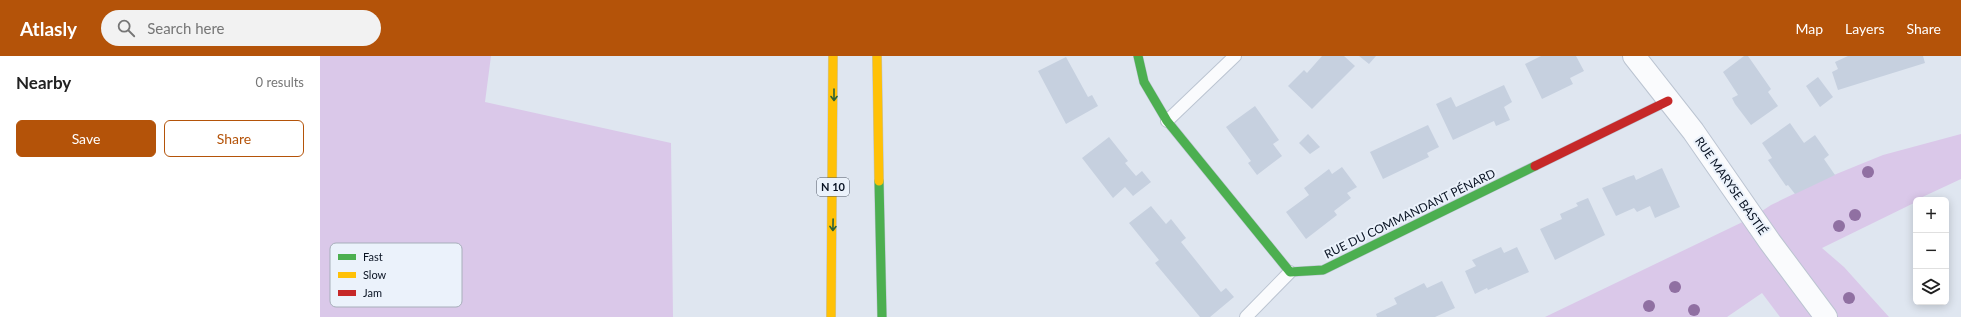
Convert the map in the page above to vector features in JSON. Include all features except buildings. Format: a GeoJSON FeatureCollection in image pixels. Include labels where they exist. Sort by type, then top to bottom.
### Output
{"type":"FeatureCollection","features":[{"type":"Feature","properties":{"kind":"main road","name":"N 10"},"geometry":{"type":"LineString","coordinates":[[831,317],[833,56]]}},
{"type":"Feature","properties":{"kind":"main road"},"geometry":{"type":"LineString","coordinates":[[874,317],[877,56]]}},
{"type":"Feature","properties":{"kind":"main road"},"geometry":{"type":"LineString","coordinates":[[1138,56],[1140,70],[1152,100],[1167,121],[1290,272]]}},
{"type":"Feature","properties":{"kind":"main road"},"geometry":{"type":"LineString","coordinates":[[877,77],[882,317]]}},
{"type":"Feature","properties":{"kind":"main road","name":"RUE DU COMMANDANT PÉNARD"},"geometry":{"type":"LineString","coordinates":[[1290,272],[1323,270],[1668,101]]}},
{"type":"Feature","properties":{"kind":"street","name":"RUE MARYSE BASTIÉ"},"geometry":{"type":"LineString","coordinates":[[1634,56],[1693,131],[1770,242],[1826,317]]}},
{"type":"Feature","properties":{"kind":"lane"},"geometry":{"type":"LineString","coordinates":[[1167,121],[1235,56]]}},
{"type":"Feature","properties":{"kind":"lane"},"geometry":{"type":"LineString","coordinates":[[1246,317],[1290,272]]}},
{"type":"Feature","properties":{"kind":"shaded area"},"geometry":{"type":"Polygon","coordinates":[[[320,56],[491,56],[485,102],[671,143],[673,317],[320,317],[320,56]]]}},
{"type":"Feature","properties":{"kind":"shaded area"},"geometry":{"type":"Polygon","coordinates":[[[1961,134],[1961,179],[1922,197],[1913,197],[1913,203],[1822,248],[1844,267],[1889,317],[1780,317],[1762,293],[1727,317],[1545,317],[1753,217],[1771,205],[1829,177],[1883,155],[1961,134]]]}},
{"type":"Feature","properties":{"kind":"traffic: fast"},"geometry":{"type":"LineString","coordinates":[[1138,56],[1144,82],[1167,121],[1290,272],[1323,270],[1535,166]]}},
{"type":"Feature","properties":{"kind":"traffic: fast"},"geometry":{"type":"LineString","coordinates":[[879,181],[882,317]]}},
{"type":"Feature","properties":{"kind":"traffic: slow"},"geometry":{"type":"LineString","coordinates":[[831,317],[833,56]]}},
{"type":"Feature","properties":{"kind":"traffic: slow"},"geometry":{"type":"LineString","coordinates":[[877,56],[879,181]]}},
{"type":"Feature","properties":{"kind":"traffic: jam"},"geometry":{"type":"LineString","coordinates":[[1535,166],[1668,101]]}}]}
